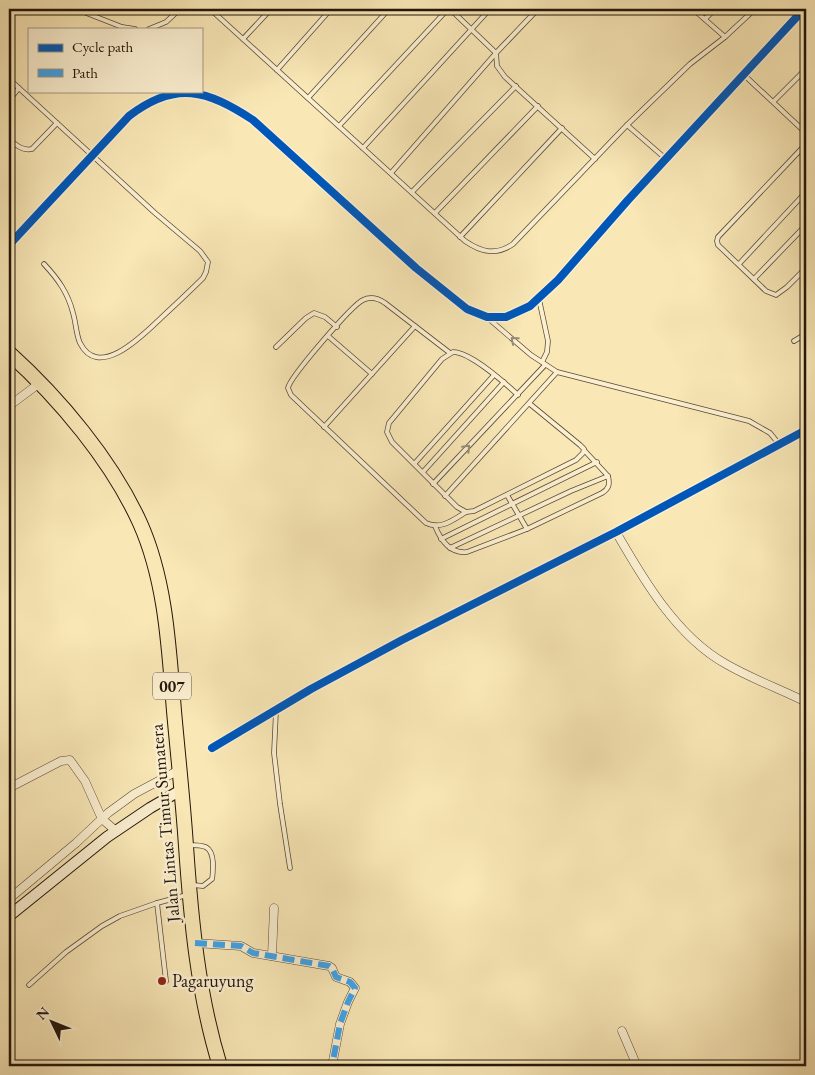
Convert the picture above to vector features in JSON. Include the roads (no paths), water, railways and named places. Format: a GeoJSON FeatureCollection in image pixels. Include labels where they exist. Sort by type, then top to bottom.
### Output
{"type":"FeatureCollection","features":[{"type":"Feature","properties":{"kind":"highway","name":"Jalan Lintas Timur Sumatera"},"geometry":{"type":"LineString","coordinates":[[9,353],[41,382],[94,447],[127,499],[147,543],[162,600],[172,688],[189,890],[206,1012],[220,1066]]}},
{"type":"Feature","properties":{"kind":"street"},"geometry":{"type":"LineString","coordinates":[[9,245],[129,116],[165,95],[180,93],[197,94],[214,98],[229,105],[252,120],[416,268],[467,309],[487,317],[506,316],[530,306],[539,299],[804,9]]}},
{"type":"Feature","properties":{"kind":"street"},"geometry":{"type":"LineString","coordinates":[[9,406],[41,382]]}},
{"type":"Feature","properties":{"kind":"street"},"geometry":{"type":"LineString","coordinates":[[212,748],[312,689],[402,640],[616,532],[780,446],[806,430]]}},
{"type":"Feature","properties":{"kind":"street"},"geometry":{"type":"LineString","coordinates":[[616,532],[659,601],[702,648],[726,664],[806,702]]}},
{"type":"Feature","properties":{"kind":"street"},"geometry":{"type":"LineString","coordinates":[[9,788],[61,761],[70,760],[85,781],[102,819],[116,831]]}},
{"type":"Feature","properties":{"kind":"street"},"geometry":{"type":"LineString","coordinates":[[9,899],[134,794],[179,770]]}},
{"type":"Feature","properties":{"kind":"street"},"geometry":{"type":"LineString","coordinates":[[9,916],[116,831],[181,790]]}},
{"type":"Feature","properties":{"kind":"street"},"geometry":{"type":"LineString","coordinates":[[272,956],[274,908]]}},
{"type":"Feature","properties":{"kind":"street"},"geometry":{"type":"LineString","coordinates":[[196,943],[241,946],[253,953],[329,966],[336,977],[354,986],[340,1024],[332,1066]]}},
{"type":"Feature","properties":{"kind":"street"},"geometry":{"type":"LineString","coordinates":[[622,1031],[635,1066]]}},
{"type":"Feature","properties":{"kind":"lane"},"geometry":{"type":"LineString","coordinates":[[76,9],[128,28]]}},
{"type":"Feature","properties":{"kind":"lane"},"geometry":{"type":"LineString","coordinates":[[151,28],[166,22],[180,9]]}},
{"type":"Feature","properties":{"kind":"lane"},"geometry":{"type":"LineString","coordinates":[[210,9],[460,237],[473,246],[488,252],[496,252],[508,248],[690,64],[725,37],[755,9]]}},
{"type":"Feature","properties":{"kind":"lane"},"geometry":{"type":"LineString","coordinates":[[243,39],[270,9]]}},
{"type":"Feature","properties":{"kind":"lane"},"geometry":{"type":"LineString","coordinates":[[277,70],[331,9]]}},
{"type":"Feature","properties":{"kind":"lane"},"geometry":{"type":"LineString","coordinates":[[308,98],[389,9]]}},
{"type":"Feature","properties":{"kind":"lane"},"geometry":{"type":"LineString","coordinates":[[339,126],[449,9],[496,53],[496,62],[499,70],[595,159]]}},
{"type":"Feature","properties":{"kind":"lane"},"geometry":{"type":"LineString","coordinates":[[363,148],[490,9]]}},
{"type":"Feature","properties":{"kind":"lane"},"geometry":{"type":"LineString","coordinates":[[391,173],[496,53],[538,9]]}},
{"type":"Feature","properties":{"kind":"lane"},"geometry":{"type":"LineString","coordinates":[[693,9],[725,37]]}},
{"type":"Feature","properties":{"kind":"lane"},"geometry":{"type":"LineString","coordinates":[[705,19],[715,9]]}},
{"type":"Feature","properties":{"kind":"lane"},"geometry":{"type":"LineString","coordinates":[[774,101],[806,69]]}},
{"type":"Feature","properties":{"kind":"lane"},"geometry":{"type":"LineString","coordinates":[[743,74],[806,133]]}},
{"type":"Feature","properties":{"kind":"lane"},"geometry":{"type":"LineString","coordinates":[[9,79],[155,213],[200,250],[208,262],[206,272],[182,299],[141,337],[124,351],[101,358],[89,353],[80,342],[68,296],[61,284],[44,264]]}},
{"type":"Feature","properties":{"kind":"lane"},"geometry":{"type":"LineString","coordinates":[[412,192],[516,86]]}},
{"type":"Feature","properties":{"kind":"lane"},"geometry":{"type":"LineString","coordinates":[[9,100],[19,88]]}},
{"type":"Feature","properties":{"kind":"lane"},"geometry":{"type":"LineString","coordinates":[[435,213],[538,106]]}},
{"type":"Feature","properties":{"kind":"lane"},"geometry":{"type":"LineString","coordinates":[[9,139],[18,147],[27,150],[32,149],[57,123]]}},
{"type":"Feature","properties":{"kind":"lane"},"geometry":{"type":"LineString","coordinates":[[627,126],[666,159]]}},
{"type":"Feature","properties":{"kind":"lane"},"geometry":{"type":"LineString","coordinates":[[460,237],[562,128]]}},
{"type":"Feature","properties":{"kind":"lane"},"geometry":{"type":"LineString","coordinates":[[806,144],[718,238],[718,245],[766,291],[776,296],[788,287],[806,268]]}},
{"type":"Feature","properties":{"kind":"lane"},"geometry":{"type":"LineString","coordinates":[[739,264],[806,192]]}},
{"type":"Feature","properties":{"kind":"lane"},"geometry":{"type":"LineString","coordinates":[[754,278],[806,226]]}},
{"type":"Feature","properties":{"kind":"lane"},"geometry":{"type":"LineString","coordinates":[[450,353],[381,300],[368,298],[358,304],[328,336],[298,371],[289,383],[288,388],[291,395],[423,521],[435,526],[441,526],[466,512],[474,511],[576,460],[584,450]]}},
{"type":"Feature","properties":{"kind":"lane"},"geometry":{"type":"LineString","coordinates":[[433,484],[518,395],[544,364],[548,341],[539,299]]}},
{"type":"Feature","properties":{"kind":"lane"},"geometry":{"type":"LineString","coordinates":[[276,347],[306,318],[314,313],[325,317],[337,327]]}},
{"type":"Feature","properties":{"kind":"lane"},"geometry":{"type":"LineString","coordinates":[[487,317],[544,364],[557,372],[749,421],[770,433],[780,446]]}},
{"type":"Feature","properties":{"kind":"lane"},"geometry":{"type":"LineString","coordinates":[[324,426],[415,326]]}},
{"type":"Feature","properties":{"kind":"lane"},"geometry":{"type":"LineString","coordinates":[[794,340],[806,334]]}},
{"type":"Feature","properties":{"kind":"lane"},"geometry":{"type":"LineString","coordinates":[[328,336],[372,374]]}},
{"type":"Feature","properties":{"kind":"lane"},"geometry":{"type":"LineString","coordinates":[[466,512],[445,496],[415,463],[392,442],[387,432],[387,426],[442,359],[450,353],[464,354],[504,382],[518,395]]}},
{"type":"Feature","properties":{"kind":"lane"},"geometry":{"type":"LineString","coordinates":[[445,496],[557,372]]}},
{"type":"Feature","properties":{"kind":"lane"},"geometry":{"type":"LineString","coordinates":[[415,463],[494,375]]}},
{"type":"Feature","properties":{"kind":"lane"},"geometry":{"type":"LineString","coordinates":[[423,472],[504,382]]}},
{"type":"Feature","properties":{"kind":"lane"},"geometry":{"type":"LineString","coordinates":[[435,526],[441,539],[450,548],[456,552],[467,552],[527,528],[604,492],[609,484],[608,476],[597,462],[530,404]]}},
{"type":"Feature","properties":{"kind":"lane"},"geometry":{"type":"LineString","coordinates":[[441,539],[597,462]]}},
{"type":"Feature","properties":{"kind":"lane"},"geometry":{"type":"LineString","coordinates":[[450,548],[571,491],[608,476]]}},
{"type":"Feature","properties":{"kind":"lane"},"geometry":{"type":"LineString","coordinates":[[507,495],[527,528]]}},
{"type":"Feature","properties":{"kind":"lane"},"geometry":{"type":"LineString","coordinates":[[276,711],[274,753],[290,868]]}},
{"type":"Feature","properties":{"kind":"lane"},"geometry":{"type":"LineString","coordinates":[[29,985],[66,952],[102,926],[120,916],[203,886],[211,881],[213,877],[211,850],[205,846],[186,845]]}},
{"type":"Feature","properties":{"kind":"lane"},"geometry":{"type":"LineString","coordinates":[[157,903],[166,981]]}},
{"type":"Feature","properties":{"kind":"place","name":"Pagaruyung"},"geometry":{"type":"Point","coordinates":[162,981]}}]}
